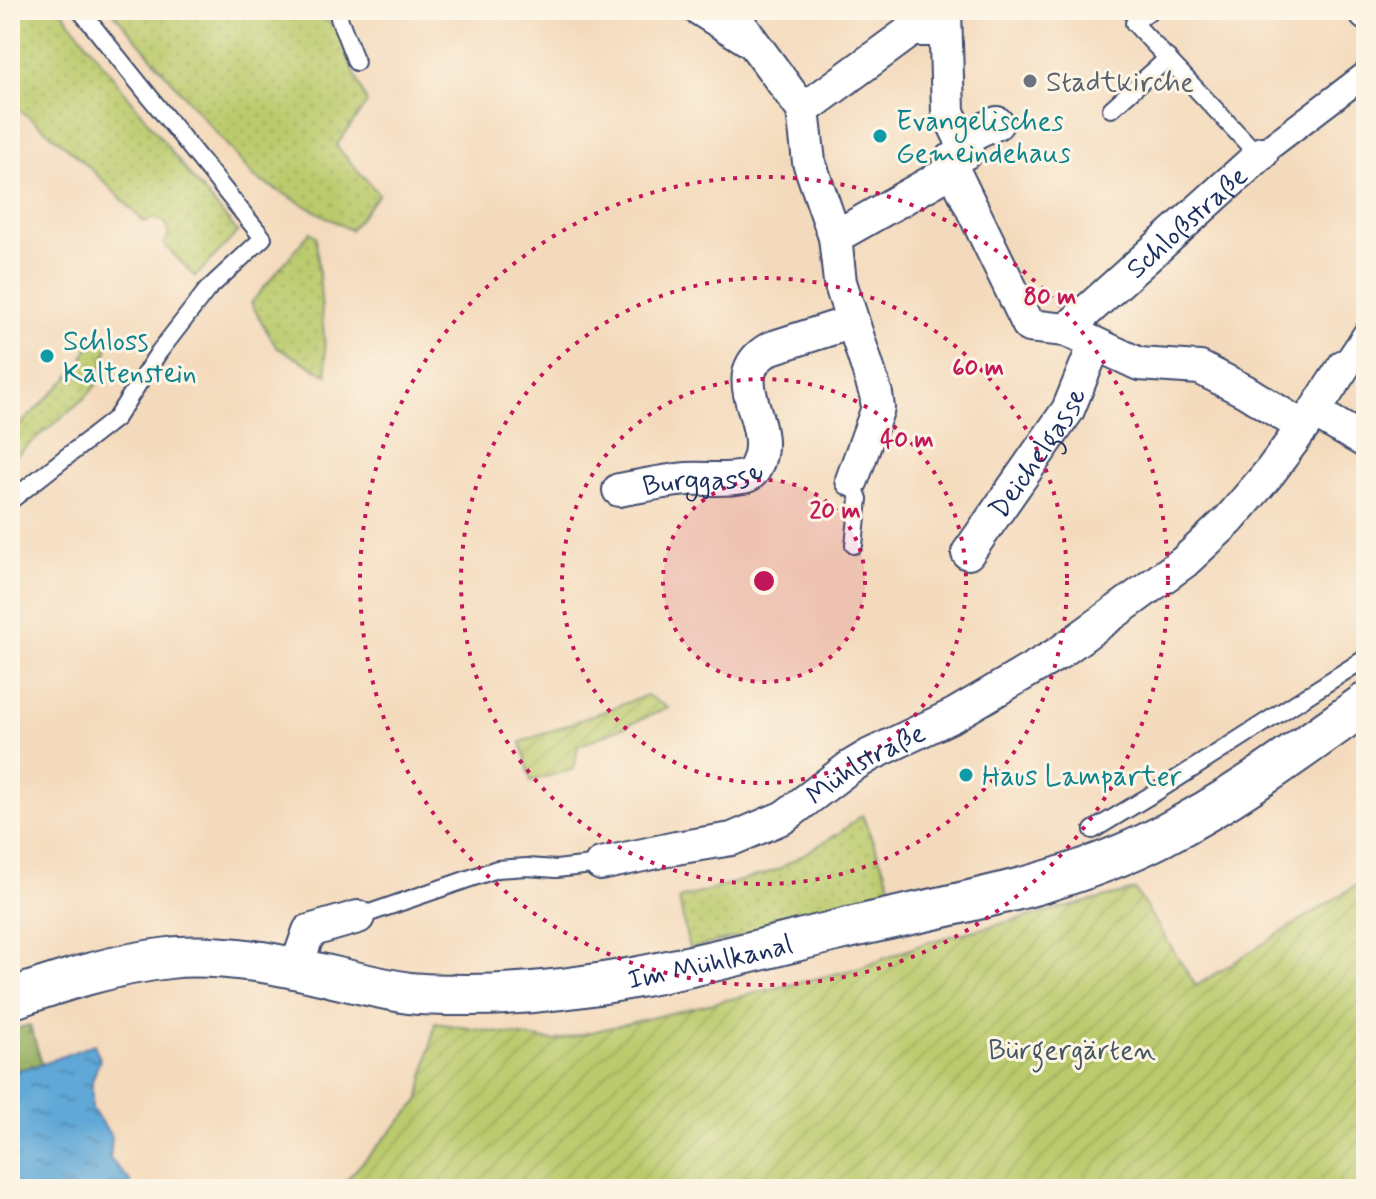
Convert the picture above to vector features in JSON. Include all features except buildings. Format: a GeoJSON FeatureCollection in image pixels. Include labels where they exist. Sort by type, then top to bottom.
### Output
{"type":"FeatureCollection","features":[{"type":"Feature","properties":{"kind":"street"},"geometry":{"type":"LineString","coordinates":[[731,11],[803,110],[809,162],[835,237],[840,282],[878,408],[852,480]]}},
{"type":"Feature","properties":{"kind":"street"},"geometry":{"type":"LineString","coordinates":[[803,110],[912,30],[944,20],[948,112],[957,155],[1029,326],[1066,330],[1139,364],[1200,368],[1309,420],[1366,442]]}},
{"type":"Feature","properties":{"kind":"street"},"geometry":{"type":"LineString","coordinates":[[1261,154],[1366,74]]}},
{"type":"Feature","properties":{"kind":"street"},"geometry":{"type":"LineString","coordinates":[[835,237],[957,155],[997,123]]}},
{"type":"Feature","properties":{"kind":"street","name":"Schloßstraße"},"geometry":{"type":"LineString","coordinates":[[1066,330],[1261,154]]}},
{"type":"Feature","properties":{"kind":"street","name":"Burggasse"},"geometry":{"type":"LineString","coordinates":[[619,490],[683,479],[745,477],[755,470],[762,453],[762,432],[748,383],[754,361],[771,348],[852,322]]}},
{"type":"Feature","properties":{"kind":"street"},"geometry":{"type":"LineString","coordinates":[[1344,366],[1366,333]]}},
{"type":"Feature","properties":{"kind":"street","name":"Deichelgasse"},"geometry":{"type":"LineString","coordinates":[[968,553],[1068,410],[1095,344]]}},
{"type":"Feature","properties":{"kind":"street","name":"Mühlstraße"},"geometry":{"type":"LineString","coordinates":[[601,864],[732,839],[784,817],[870,755],[954,715],[1059,653],[1198,550],[1229,520],[1309,420],[1344,366]]}},
{"type":"Feature","properties":{"kind":"street","name":"Im Mühlkanal"},"geometry":{"type":"LineString","coordinates":[[10,999],[110,969],[172,957],[220,958],[296,968],[421,994],[503,994],[550,990],[684,968],[1025,888],[1082,870],[1161,836],[1216,804],[1286,760],[1366,703]]}},
{"type":"Feature","properties":{"kind":"street","name":"Mühlstraße"},"geometry":{"type":"LineString","coordinates":[[296,968],[309,931],[358,917]]}},
{"type":"Feature","properties":{"kind":"lane"},"geometry":{"type":"LineString","coordinates":[[10,501],[116,418],[159,352],[207,290],[263,238],[80,10]]}},
{"type":"Feature","properties":{"kind":"lane"},"geometry":{"type":"LineString","coordinates":[[340,10],[339,18],[356,62]]}},
{"type":"Feature","properties":{"kind":"lane"},"geometry":{"type":"LineString","coordinates":[[686,10],[769,63]]}},
{"type":"Feature","properties":{"kind":"lane"},"geometry":{"type":"LineString","coordinates":[[1151,10],[1134,23],[1261,154]]}},
{"type":"Feature","properties":{"kind":"lane"},"geometry":{"type":"LineString","coordinates":[[1111,109],[1168,58]]}},
{"type":"Feature","properties":{"kind":"lane"},"geometry":{"type":"LineString","coordinates":[[852,480],[859,499],[854,545]]}},
{"type":"Feature","properties":{"kind":"lane"},"geometry":{"type":"LineString","coordinates":[[1093,830],[1366,658]]}},
{"type":"Feature","properties":{"kind":"lane","name":"Mühlstraße"},"geometry":{"type":"LineString","coordinates":[[358,917],[497,869],[556,869],[601,864]]}},
{"type":"Feature","properties":{"kind":"green space"},"geometry":{"type":"Polygon","coordinates":[[[10,10],[61,10],[238,232],[195,277],[164,244],[168,233],[165,222],[154,218],[144,222],[80,159],[10,104],[10,10]]]}},
{"type":"Feature","properties":{"kind":"green space"},"geometry":{"type":"Polygon","coordinates":[[[111,10],[318,10],[321,17],[335,26],[367,103],[336,146],[379,194],[350,230],[255,178],[111,10]]]}},
{"type":"Feature","properties":{"kind":"green space"},"geometry":{"type":"Polygon","coordinates":[[[310,232],[316,236],[327,375],[276,347],[251,303],[310,232]]]}},
{"type":"Feature","properties":{"kind":"green space"},"geometry":{"type":"Polygon","coordinates":[[[95,332],[110,338],[99,381],[88,395],[12,459],[10,435],[80,366],[95,332]]]}},
{"type":"Feature","properties":{"kind":"green space"},"geometry":{"type":"Polygon","coordinates":[[[647,695],[668,708],[578,746],[574,769],[531,781],[521,742],[647,695]]]}},
{"type":"Feature","properties":{"kind":"green space"},"geometry":{"type":"Polygon","coordinates":[[[862,815],[896,898],[689,949],[679,899],[777,870],[839,833],[862,815]]]}},
{"type":"Feature","properties":{"kind":"green space","name":"Bürgergärten"},"geometry":{"type":"Polygon","coordinates":[[[1366,879],[1366,1189],[338,1189],[419,1101],[435,1023],[554,1041],[860,968],[928,942],[1135,890],[1196,986],[1366,879]]]}},
{"type":"Feature","properties":{"kind":"green space"},"geometry":{"type":"Polygon","coordinates":[[[30,1025],[42,1064],[10,1072],[10,1030],[30,1025]]]}},
{"type":"Feature","properties":{"kind":"water"},"geometry":{"type":"Polygon","coordinates":[[[94,1044],[100,1059],[92,1081],[92,1109],[112,1137],[110,1159],[130,1181],[131,1189],[10,1189],[10,1072],[43,1064],[94,1044]]]}},
{"type":"Feature","properties":{"kind":"place","name":"Stadtkirche"},"geometry":{"type":"Point","coordinates":[1030,81]}},
{"type":"Feature","properties":{"kind":"place","name":"Evangelisches Gemeindehaus"},"geometry":{"type":"Point","coordinates":[880,136]}},
{"type":"Feature","properties":{"kind":"place","name":"Schloss Kaltenstein"},"geometry":{"type":"Point","coordinates":[47,356]}},
{"type":"Feature","properties":{"kind":"place","name":"Haus Lamparter"},"geometry":{"type":"Point","coordinates":[966,775]}}]}
